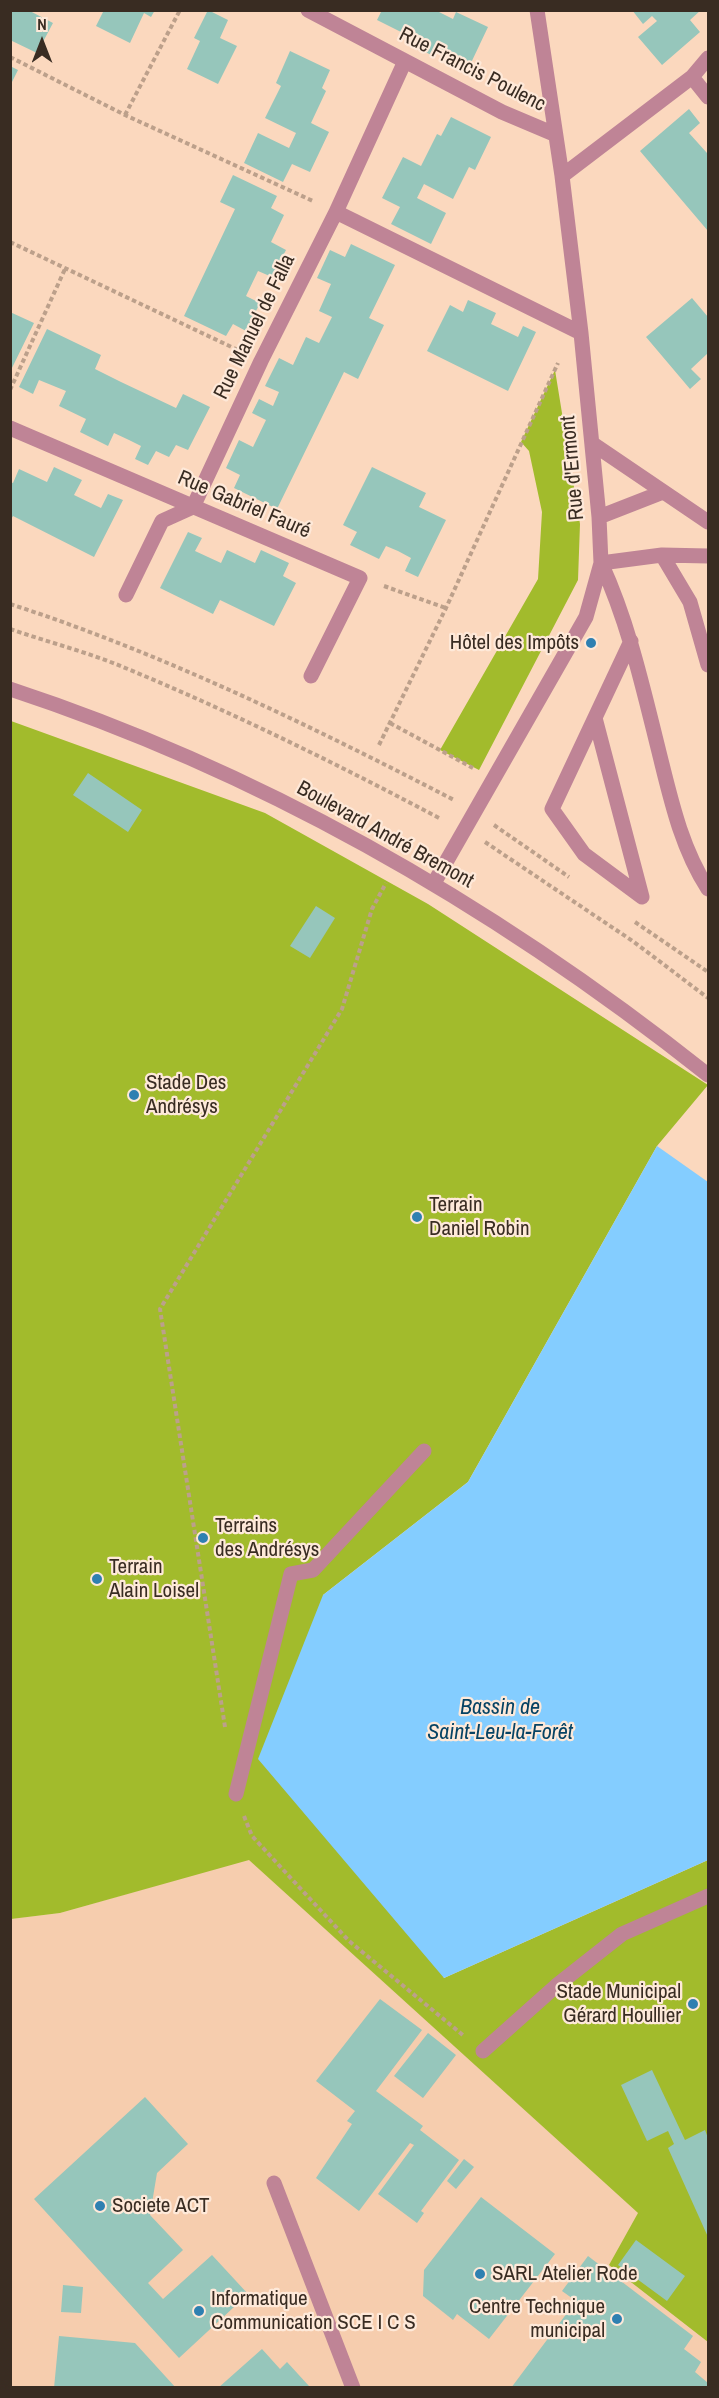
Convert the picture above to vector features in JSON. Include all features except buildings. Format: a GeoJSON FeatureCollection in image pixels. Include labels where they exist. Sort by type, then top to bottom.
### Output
{"type":"FeatureCollection","features":[{"type":"Feature","properties":{"kind":"street","name":"Rue Francis Poulenc"},"geometry":{"type":"LineString","coordinates":[[308,10],[502,112],[554,134]]}},
{"type":"Feature","properties":{"kind":"street","name":"Rue d'Ermont"},"geometry":{"type":"LineString","coordinates":[[434,883],[586,617],[601,563],[592,444],[577,331],[562,177],[537,10]]}},
{"type":"Feature","properties":{"kind":"street"},"geometry":{"type":"LineString","coordinates":[[562,177],[692,77],[708,58]]}},
{"type":"Feature","properties":{"kind":"street","name":"Rue Manuel de Falla"},"geometry":{"type":"LineString","coordinates":[[193,507],[261,361],[336,212],[405,61]]}},
{"type":"Feature","properties":{"kind":"street"},"geometry":{"type":"LineString","coordinates":[[692,77],[708,97]]}},
{"type":"Feature","properties":{"kind":"street"},"geometry":{"type":"LineString","coordinates":[[336,212],[577,331]]}},
{"type":"Feature","properties":{"kind":"street","name":"Rue Gabriel Fauré"},"geometry":{"type":"LineString","coordinates":[[10,428],[360,578]]}},
{"type":"Feature","properties":{"kind":"street"},"geometry":{"type":"LineString","coordinates":[[592,444],[708,522]]}},
{"type":"Feature","properties":{"kind":"street"},"geometry":{"type":"LineString","coordinates":[[599,517],[663,492]]}},
{"type":"Feature","properties":{"kind":"street"},"geometry":{"type":"LineString","coordinates":[[126,595],[162,521],[193,507]]}},
{"type":"Feature","properties":{"kind":"street"},"geometry":{"type":"LineString","coordinates":[[662,555],[690,602],[708,665]]}},
{"type":"Feature","properties":{"kind":"street"},"geometry":{"type":"LineString","coordinates":[[708,556],[662,555],[601,563],[621,607],[631,641],[676,819],[693,865],[708,890]]}},
{"type":"Feature","properties":{"kind":"street"},"geometry":{"type":"LineString","coordinates":[[311,676],[360,578]]}},
{"type":"Feature","properties":{"kind":"street"},"geometry":{"type":"LineString","coordinates":[[595,718],[642,897],[584,854],[552,809],[631,641]]}},
{"type":"Feature","properties":{"kind":"street","name":"Boulevard André Bremont"},"geometry":{"type":"LineString","coordinates":[[10,689],[78,712],[191,759],[302,812],[434,883],[564,967],[708,1075]]}},
{"type":"Feature","properties":{"kind":"street"},"geometry":{"type":"LineString","coordinates":[[236,1794],[291,1574],[313,1570],[424,1451]]}},
{"type":"Feature","properties":{"kind":"street"},"geometry":{"type":"LineString","coordinates":[[483,2052],[556,1986],[622,1934],[708,1896]]}},
{"type":"Feature","properties":{"kind":"street"},"geometry":{"type":"LineString","coordinates":[[274,2183],[353,2388]]}},
{"type":"Feature","properties":{"kind":"path"},"geometry":{"type":"LineString","coordinates":[[125,115],[180,10]]}},
{"type":"Feature","properties":{"kind":"path"},"geometry":{"type":"LineString","coordinates":[[10,57],[125,115],[336,212]]}},
{"type":"Feature","properties":{"kind":"path"},"geometry":{"type":"LineString","coordinates":[[10,242],[261,361]]}},
{"type":"Feature","properties":{"kind":"path"},"geometry":{"type":"LineString","coordinates":[[10,390],[65,268]]}},
{"type":"Feature","properties":{"kind":"path"},"geometry":{"type":"LineString","coordinates":[[379,745],[577,331]]}},
{"type":"Feature","properties":{"kind":"path"},"geometry":{"type":"LineString","coordinates":[[360,578],[446,608]]}},
{"type":"Feature","properties":{"kind":"path"},"geometry":{"type":"LineString","coordinates":[[10,604],[105,638],[250,699],[474,811]]}},
{"type":"Feature","properties":{"kind":"path"},"geometry":{"type":"LineString","coordinates":[[10,629],[121,666],[225,711],[357,774],[464,830],[634,942],[708,998]]}},
{"type":"Feature","properties":{"kind":"path"},"geometry":{"type":"LineString","coordinates":[[390,723],[493,778]]}},
{"type":"Feature","properties":{"kind":"path"},"geometry":{"type":"LineString","coordinates":[[226,1735],[160,1310],[342,1010],[372,909],[397,863]]}},
{"type":"Feature","properties":{"kind":"path"},"geometry":{"type":"LineString","coordinates":[[236,1794],[252,1836],[349,1941],[483,2052]]}},
{"type":"Feature","properties":{"kind":"shaded area"},"geometry":{"type":"Polygon","coordinates":[[[249,1859],[638,2213],[708,2341],[708,2387],[11,2387],[10,1919],[60,1913],[249,1859]]]}},
{"type":"Feature","properties":{"kind":"green space"},"geometry":{"type":"Polygon","coordinates":[[[555,370],[580,524],[578,580],[479,770],[440,750],[538,579],[542,512],[529,451],[521,442],[555,370]]]}},
{"type":"Feature","properties":{"kind":"green space","name":"Terrains des Andrésys"},"geometry":{"type":"Polygon","coordinates":[[[11,721],[265,813],[428,904],[708,1085],[657,1146],[468,1482],[323,1595],[444,1978],[708,1860],[708,2342],[609,2265],[638,2213],[249,1860],[60,1913],[11,1919],[11,721]]]}},
{"type":"Feature","properties":{"kind":"water","name":"Bassin de Saint-Leu-la-Forêt"},"geometry":{"type":"Polygon","coordinates":[[[657,1146],[708,1182],[708,1860],[444,1978],[258,1759],[323,1595],[468,1482],[657,1146]]]}},
{"type":"Feature","properties":{"kind":"place","name":"Hôtel des Impôts"},"geometry":{"type":"Point","coordinates":[591,643]}},
{"type":"Feature","properties":{"kind":"place","name":"Stade Des Andrésys"},"geometry":{"type":"Point","coordinates":[134,1095]}},
{"type":"Feature","properties":{"kind":"place","name":"Terrain Daniel Robin"},"geometry":{"type":"Point","coordinates":[417,1217]}},
{"type":"Feature","properties":{"kind":"place","name":"Terrains des Andrésys"},"geometry":{"type":"Point","coordinates":[203,1538]}},
{"type":"Feature","properties":{"kind":"place","name":"Terrain Alain Loisel"},"geometry":{"type":"Point","coordinates":[97,1579]}},
{"type":"Feature","properties":{"kind":"place","name":"Stade Municipal Gérard Houllier"},"geometry":{"type":"Point","coordinates":[693,2004]}},
{"type":"Feature","properties":{"kind":"place","name":"Societe ACT"},"geometry":{"type":"Point","coordinates":[100,2206]}},
{"type":"Feature","properties":{"kind":"place","name":"SARL Atelier Rode"},"geometry":{"type":"Point","coordinates":[480,2274]}},
{"type":"Feature","properties":{"kind":"place","name":"Informatique Communication SCE I C S"},"geometry":{"type":"Point","coordinates":[199,2311]}},
{"type":"Feature","properties":{"kind":"place","name":"Centre Technique municipal"},"geometry":{"type":"Point","coordinates":[617,2319]}}]}
